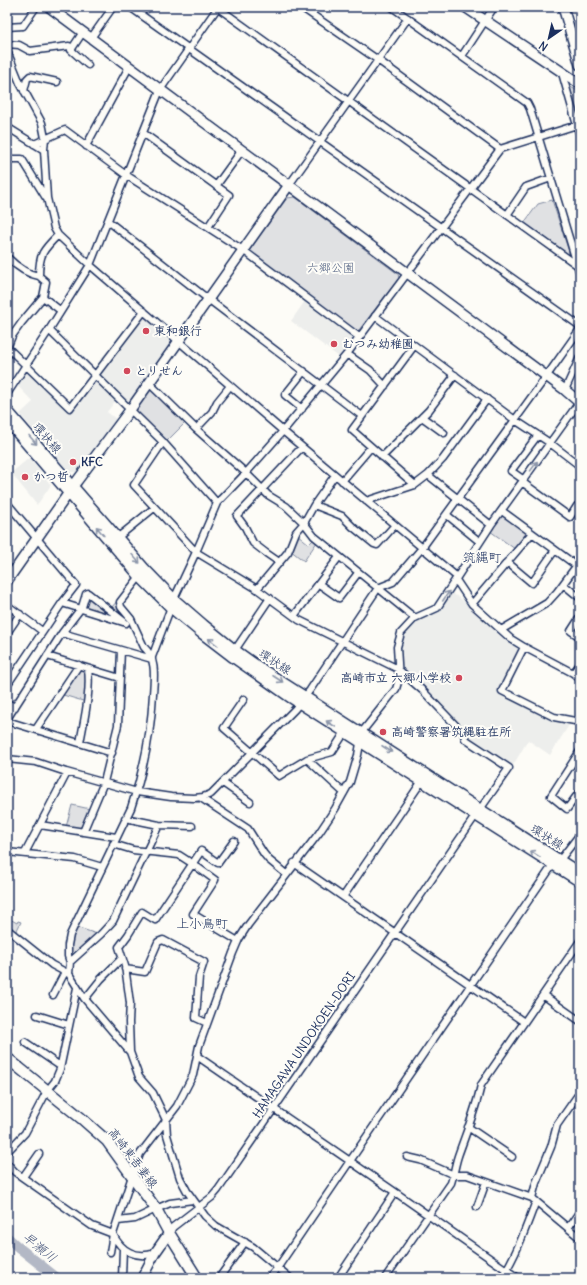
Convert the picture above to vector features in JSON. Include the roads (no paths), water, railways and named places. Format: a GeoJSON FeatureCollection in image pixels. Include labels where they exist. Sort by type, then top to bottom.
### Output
{"type":"FeatureCollection","features":[{"type":"Feature","properties":{"kind":"main road","name":"高崎東吾妻線"},"geometry":{"type":"LineString","coordinates":[[7,1058],[107,1141],[156,1209],[197,1278]]}},
{"type":"Feature","properties":{"kind":"street"},"geometry":{"type":"LineString","coordinates":[[7,27],[23,26],[36,7]]}},
{"type":"Feature","properties":{"kind":"street"},"geometry":{"type":"LineString","coordinates":[[49,7],[580,402],[491,525],[437,608],[415,618],[401,633],[397,647],[399,679],[396,689],[362,732],[355,770],[350,782],[319,833],[286,874],[238,941],[207,1023],[193,1075],[186,1091],[177,1106],[140,1154],[114,1234],[110,1252]]}},
{"type":"Feature","properties":{"kind":"street"},"geometry":{"type":"LineString","coordinates":[[72,48],[87,35],[113,7]]}},
{"type":"Feature","properties":{"kind":"street"},"geometry":{"type":"LineString","coordinates":[[7,759],[36,762],[67,773],[136,792],[171,797],[201,798],[211,794],[303,700],[378,588],[393,582],[422,548],[580,328],[320,141],[130,7]]}},
{"type":"Feature","properties":{"kind":"street"},"geometry":{"type":"LineString","coordinates":[[7,394],[90,265],[160,90],[217,7],[579,265]]}},
{"type":"Feature","properties":{"kind":"street"},"geometry":{"type":"LineString","coordinates":[[301,7],[378,60],[500,149]]}},
{"type":"Feature","properties":{"kind":"street"},"geometry":{"type":"LineString","coordinates":[[392,7],[527,103],[579,265],[580,274]]}},
{"type":"Feature","properties":{"kind":"street"},"geometry":{"type":"LineString","coordinates":[[466,7],[580,84]]}},
{"type":"Feature","properties":{"kind":"street"},"geometry":{"type":"LineString","coordinates":[[462,56],[494,7]]}},
{"type":"Feature","properties":{"kind":"street"},"geometry":{"type":"LineString","coordinates":[[563,7],[579,57]]}},
{"type":"Feature","properties":{"kind":"street"},"geometry":{"type":"LineString","coordinates":[[7,581],[408,18]]}},
{"type":"Feature","properties":{"kind":"street"},"geometry":{"type":"LineString","coordinates":[[7,44],[19,45],[30,51],[69,46],[72,48]]}},
{"type":"Feature","properties":{"kind":"street"},"geometry":{"type":"LineString","coordinates":[[72,48],[71,50],[88,65]]}},
{"type":"Feature","properties":{"kind":"street"},"geometry":{"type":"LineString","coordinates":[[7,51],[24,91],[42,123],[46,138],[44,150],[47,198],[54,228],[58,235],[90,265],[230,386],[457,579],[472,604],[511,639],[580,679]]}},
{"type":"Feature","properties":{"kind":"street"},"geometry":{"type":"LineString","coordinates":[[86,146],[129,67]]}},
{"type":"Feature","properties":{"kind":"street"},"geometry":{"type":"LineString","coordinates":[[562,73],[580,136]]}},
{"type":"Feature","properties":{"kind":"street"},"geometry":{"type":"LineString","coordinates":[[24,91],[27,79],[30,76],[56,82]]}},
{"type":"Feature","properties":{"kind":"street"},"geometry":{"type":"LineString","coordinates":[[152,658],[174,599],[217,503],[283,431],[347,354],[500,149],[577,125]]}},
{"type":"Feature","properties":{"kind":"street"},"geometry":{"type":"LineString","coordinates":[[7,127],[44,150]]}},
{"type":"Feature","properties":{"kind":"street"},"geometry":{"type":"LineString","coordinates":[[34,144],[65,130],[126,175],[243,250],[359,337]]}},
{"type":"Feature","properties":{"kind":"street"},"geometry":{"type":"LineString","coordinates":[[143,133],[229,195],[208,227]]}},
{"type":"Feature","properties":{"kind":"street"},"geometry":{"type":"LineString","coordinates":[[216,186],[242,150]]}},
{"type":"Feature","properties":{"kind":"street"},"geometry":{"type":"LineString","coordinates":[[7,159],[22,159],[47,198]]}},
{"type":"Feature","properties":{"kind":"street"},"geometry":{"type":"LineString","coordinates":[[507,215],[526,187],[551,178]]}},
{"type":"Feature","properties":{"kind":"street"},"geometry":{"type":"LineString","coordinates":[[108,221],[208,300],[362,416]]}},
{"type":"Feature","properties":{"kind":"street"},"geometry":{"type":"LineString","coordinates":[[39,276],[39,261],[45,248],[58,235]]}},
{"type":"Feature","properties":{"kind":"street"},"geometry":{"type":"LineString","coordinates":[[7,257],[18,268],[33,275],[39,276],[46,282],[43,297],[22,322],[12,336],[7,347],[70,408],[144,311]]}},
{"type":"Feature","properties":{"kind":"street"},"geometry":{"type":"LineString","coordinates":[[43,297],[61,311]]}},
{"type":"Feature","properties":{"kind":"street"},"geometry":{"type":"LineString","coordinates":[[375,316],[515,420],[580,466]]}},
{"type":"Feature","properties":{"kind":"street"},"geometry":{"type":"LineString","coordinates":[[49,330],[163,442],[217,503]]}},
{"type":"Feature","properties":{"kind":"street"},"geometry":{"type":"LineString","coordinates":[[414,346],[352,430],[415,484]]}},
{"type":"Feature","properties":{"kind":"street"},"geometry":{"type":"LineString","coordinates":[[347,354],[370,370],[385,386]]}},
{"type":"Feature","properties":{"kind":"street"},"geometry":{"type":"LineString","coordinates":[[565,390],[580,357]]}},
{"type":"Feature","properties":{"kind":"street"},"geometry":{"type":"LineString","coordinates":[[302,409],[285,395],[304,371]]}},
{"type":"Feature","properties":{"kind":"street"},"geometry":{"type":"LineString","coordinates":[[382,457],[422,417],[455,375]]}},
{"type":"Feature","properties":{"kind":"street"},"geometry":{"type":"LineString","coordinates":[[149,383],[196,429],[246,473],[268,495],[286,506],[304,523],[314,536],[415,618]]}},
{"type":"Feature","properties":{"kind":"street"},"geometry":{"type":"LineString","coordinates":[[196,429],[212,412],[217,402],[230,386]]}},
{"type":"Feature","properties":{"kind":"street"},"geometry":{"type":"LineString","coordinates":[[366,501],[415,484],[428,475],[443,459],[487,399]]}},
{"type":"Feature","properties":{"kind":"street","name":"環状線"},"geometry":{"type":"LineString","coordinates":[[7,410],[140,577],[171,608],[200,633],[231,656],[303,700],[362,732],[478,812],[556,863],[580,882]]}},
{"type":"Feature","properties":{"kind":"street"},"geometry":{"type":"LineString","coordinates":[[422,417],[444,433]]}},
{"type":"Feature","properties":{"kind":"street","name":"環状線"},"geometry":{"type":"LineString","coordinates":[[7,421],[145,569],[174,599],[204,625],[235,650],[360,742],[422,781],[478,812]]}},
{"type":"Feature","properties":{"kind":"street"},"geometry":{"type":"LineString","coordinates":[[538,435],[511,471],[570,517],[577,506],[580,508]]}},
{"type":"Feature","properties":{"kind":"street"},"geometry":{"type":"LineString","coordinates":[[163,442],[134,485],[196,552],[257,589],[298,620],[398,669]]}},
{"type":"Feature","properties":{"kind":"street"},"geometry":{"type":"LineString","coordinates":[[280,562],[254,543],[237,516],[302,447]]}},
{"type":"Feature","properties":{"kind":"street"},"geometry":{"type":"LineString","coordinates":[[342,481],[371,447]]}},
{"type":"Feature","properties":{"kind":"street"},"geometry":{"type":"LineString","coordinates":[[257,589],[288,552],[296,532],[304,523],[314,505],[335,475]]}},
{"type":"Feature","properties":{"kind":"street"},"geometry":{"type":"LineString","coordinates":[[428,475],[491,525]]}},
{"type":"Feature","properties":{"kind":"street"},"geometry":{"type":"LineString","coordinates":[[7,503],[76,585],[42,631],[7,685]]}},
{"type":"Feature","properties":{"kind":"street"},"geometry":{"type":"LineString","coordinates":[[314,505],[342,516],[374,544],[378,545],[395,525]]}},
{"type":"Feature","properties":{"kind":"street"},"geometry":{"type":"LineString","coordinates":[[117,538],[154,508]]}},
{"type":"Feature","properties":{"kind":"street"},"geometry":{"type":"LineString","coordinates":[[501,630],[547,603],[579,563],[555,550],[502,510]]}},
{"type":"Feature","properties":{"kind":"street"},"geometry":{"type":"LineString","coordinates":[[447,514],[480,542]]}},
{"type":"Feature","properties":{"kind":"street"},"geometry":{"type":"LineString","coordinates":[[472,604],[532,533]]}},
{"type":"Feature","properties":{"kind":"street"},"geometry":{"type":"LineString","coordinates":[[507,562],[532,583],[555,550]]}},
{"type":"Feature","properties":{"kind":"street"},"geometry":{"type":"LineString","coordinates":[[294,616],[339,557]]}},
{"type":"Feature","properties":{"kind":"street"},"geometry":{"type":"LineString","coordinates":[[319,584],[339,598],[358,573]]}},
{"type":"Feature","properties":{"kind":"street"},"geometry":{"type":"LineString","coordinates":[[70,962],[68,956],[68,945],[70,935],[136,792],[151,731],[154,676],[152,658],[148,650],[144,647],[131,619],[121,607],[120,602],[140,577]]}},
{"type":"Feature","properties":{"kind":"street"},"geometry":{"type":"LineString","coordinates":[[563,584],[580,598]]}},
{"type":"Feature","properties":{"kind":"street"},"geometry":{"type":"LineString","coordinates":[[112,753],[7,720],[62,633],[82,607],[86,594],[88,593],[126,623]]}},
{"type":"Feature","properties":{"kind":"street"},"geometry":{"type":"LineString","coordinates":[[235,650],[270,598]]}},
{"type":"Feature","properties":{"kind":"street"},"geometry":{"type":"LineString","coordinates":[[62,603],[135,627]]}},
{"type":"Feature","properties":{"kind":"street"},"geometry":{"type":"LineString","coordinates":[[7,605],[42,631]]}},
{"type":"Feature","properties":{"kind":"street"},"geometry":{"type":"LineString","coordinates":[[7,633],[20,614]]}},
{"type":"Feature","properties":{"kind":"street"},"geometry":{"type":"LineString","coordinates":[[580,617],[571,631],[580,637]]}},
{"type":"Feature","properties":{"kind":"street"},"geometry":{"type":"LineString","coordinates":[[62,633],[152,658]]}},
{"type":"Feature","properties":{"kind":"street"},"geometry":{"type":"LineString","coordinates":[[524,647],[502,690],[554,717],[580,722]]}},
{"type":"Feature","properties":{"kind":"street"},"geometry":{"type":"LineString","coordinates":[[83,832],[104,782],[118,725],[121,650]]}},
{"type":"Feature","properties":{"kind":"street"},"geometry":{"type":"LineString","coordinates":[[47,656],[120,678]]}},
{"type":"Feature","properties":{"kind":"street"},"geometry":{"type":"LineString","coordinates":[[573,674],[580,664]]}},
{"type":"Feature","properties":{"kind":"street"},"geometry":{"type":"LineString","coordinates":[[36,729],[79,665]]}},
{"type":"Feature","properties":{"kind":"street"},"geometry":{"type":"LineString","coordinates":[[80,743],[88,692],[88,669]]}},
{"type":"Feature","properties":{"kind":"street","name":"HAMAGAWA UNDOKOEN-DORI"},"geometry":{"type":"LineString","coordinates":[[142,1278],[155,1253],[173,1227],[218,1190],[509,768],[465,739],[464,734],[422,690],[398,669]]}},
{"type":"Feature","properties":{"kind":"street"},"geometry":{"type":"LineString","coordinates":[[244,699],[224,728],[279,776],[306,759],[332,752],[342,735]]}},
{"type":"Feature","properties":{"kind":"street"},"geometry":{"type":"LineString","coordinates":[[7,703],[15,707]]}},
{"type":"Feature","properties":{"kind":"street"},"geometry":{"type":"LineString","coordinates":[[580,751],[550,796],[567,809],[578,794],[580,796]]}},
{"type":"Feature","properties":{"kind":"street"},"geometry":{"type":"LineString","coordinates":[[306,759],[344,793]]}},
{"type":"Feature","properties":{"kind":"street"},"geometry":{"type":"LineString","coordinates":[[25,853],[67,773]]}},
{"type":"Feature","properties":{"kind":"street"},"geometry":{"type":"LineString","coordinates":[[343,897],[422,781]]}},
{"type":"Feature","properties":{"kind":"street"},"geometry":{"type":"LineString","coordinates":[[223,783],[250,802]]}},
{"type":"Feature","properties":{"kind":"street"},"geometry":{"type":"LineString","coordinates":[[201,798],[248,829],[269,860],[286,874]]}},
{"type":"Feature","properties":{"kind":"street"},"geometry":{"type":"LineString","coordinates":[[125,818],[159,825],[192,826]]}},
{"type":"Feature","properties":{"kind":"street"},"geometry":{"type":"LineString","coordinates":[[40,825],[116,837]]}},
{"type":"Feature","properties":{"kind":"street"},"geometry":{"type":"LineString","coordinates":[[53,996],[67,973],[70,962],[101,934],[112,921],[159,825]]}},
{"type":"Feature","properties":{"kind":"street"},"geometry":{"type":"LineString","coordinates":[[270,1278],[556,863],[580,834]]}},
{"type":"Feature","properties":{"kind":"street"},"geometry":{"type":"LineString","coordinates":[[234,840],[218,863],[201,851],[155,920],[142,912],[119,947],[125,969],[130,1003],[130,1052],[139,1077],[153,1093],[166,1120],[167,1135],[180,1178],[193,1200],[205,1216],[216,1226],[245,1242],[290,1278]]}},
{"type":"Feature","properties":{"kind":"street"},"geometry":{"type":"LineString","coordinates":[[113,844],[133,850],[179,855],[215,880],[193,914],[238,941]]}},
{"type":"Feature","properties":{"kind":"street"},"geometry":{"type":"LineString","coordinates":[[7,852],[75,859],[102,867]]}},
{"type":"Feature","properties":{"kind":"street","name":"環状線"},"geometry":{"type":"LineString","coordinates":[[556,863],[580,873]]}},
{"type":"Feature","properties":{"kind":"street"},"geometry":{"type":"LineString","coordinates":[[294,864],[524,1022]]}},
{"type":"Feature","properties":{"kind":"street"},"geometry":{"type":"LineString","coordinates":[[7,929],[52,965],[67,973],[85,999],[130,1052]]}},
{"type":"Feature","properties":{"kind":"street"},"geometry":{"type":"LineString","coordinates":[[125,969],[145,972],[158,942],[163,940],[204,962],[199,977],[196,1018],[207,1023]]}},
{"type":"Feature","properties":{"kind":"street"},"geometry":{"type":"LineString","coordinates":[[385,1278],[451,1183],[456,1161],[479,1097],[481,1085],[580,940]]}},
{"type":"Feature","properties":{"kind":"street"},"geometry":{"type":"LineString","coordinates":[[85,999],[101,979],[122,958]]}},
{"type":"Feature","properties":{"kind":"street"},"geometry":{"type":"LineString","coordinates":[[7,1152],[25,1133],[47,1091],[55,1080],[60,1066],[77,988]]}},
{"type":"Feature","properties":{"kind":"street"},"geometry":{"type":"LineString","coordinates":[[543,995],[580,1021]]}},
{"type":"Feature","properties":{"kind":"street"},"geometry":{"type":"LineString","coordinates":[[38,1014],[69,1025]]}},
{"type":"Feature","properties":{"kind":"street"},"geometry":{"type":"LineString","coordinates":[[25,1042],[60,1066]]}},
{"type":"Feature","properties":{"kind":"street"},"geometry":{"type":"LineString","coordinates":[[197,1056],[518,1278]]}},
{"type":"Feature","properties":{"kind":"street"},"geometry":{"type":"LineString","coordinates":[[501,1278],[527,1224],[534,1200],[536,1183],[551,1147],[557,1126],[580,1092]]}},
{"type":"Feature","properties":{"kind":"street"},"geometry":{"type":"LineString","coordinates":[[468,1127],[512,1157]]}},
{"type":"Feature","properties":{"kind":"street"},"geometry":{"type":"LineString","coordinates":[[23,1177],[39,1154]]}},
{"type":"Feature","properties":{"kind":"street"},"geometry":{"type":"LineString","coordinates":[[407,1157],[420,1160],[454,1175],[467,1175],[534,1200],[580,1238]]}},
{"type":"Feature","properties":{"kind":"street"},"geometry":{"type":"LineString","coordinates":[[7,1163],[23,1177],[92,1226],[114,1234]]}},
{"type":"Feature","properties":{"kind":"street"},"geometry":{"type":"LineString","coordinates":[[477,1207],[486,1182]]}},
{"type":"Feature","properties":{"kind":"street"},"geometry":{"type":"LineString","coordinates":[[338,1278],[395,1192]]}},
{"type":"Feature","properties":{"kind":"street"},"geometry":{"type":"LineString","coordinates":[[118,1221],[135,1219],[170,1204],[193,1200]]}},
{"type":"Feature","properties":{"kind":"street"},"geometry":{"type":"LineString","coordinates":[[568,1228],[580,1211]]}},
{"type":"Feature","properties":{"kind":"street"},"geometry":{"type":"LineString","coordinates":[[114,1234],[116,1241],[123,1248],[133,1254],[145,1256],[155,1253]]}},
{"type":"Feature","properties":{"kind":"street"},"geometry":{"type":"LineString","coordinates":[[219,1278],[245,1242]]}},
{"type":"Feature","properties":{"kind":"street"},"geometry":{"type":"LineString","coordinates":[[122,1278],[123,1248]]}},
{"type":"Feature","properties":{"kind":"waterway","name":"早瀬川"},"geometry":{"type":"LineString","coordinates":[[7,1237],[57,1278]]}},
{"type":"Feature","properties":{"kind":"place","name":"東和銀行"},"geometry":{"type":"Point","coordinates":[146,331]}},
{"type":"Feature","properties":{"kind":"place","name":"むつみ幼稚園"},"geometry":{"type":"Point","coordinates":[334,344]}},
{"type":"Feature","properties":{"kind":"place","name":"とりせん"},"geometry":{"type":"Point","coordinates":[127,371]}},
{"type":"Feature","properties":{"kind":"place","name":"KFC"},"geometry":{"type":"Point","coordinates":[73,462]}},
{"type":"Feature","properties":{"kind":"place","name":"かつ哲"},"geometry":{"type":"Point","coordinates":[25,477]}},
{"type":"Feature","properties":{"kind":"place","name":"高崎市立 六郷小学校"},"geometry":{"type":"Point","coordinates":[459,678]}},
{"type":"Feature","properties":{"kind":"place","name":"高崎警察署筑縄駐在所"},"geometry":{"type":"Point","coordinates":[383,732]}},
{"type":"Feature","properties":{"kind":"district","name":"筑縄町"},"geometry":{"type":"Point","coordinates":[482,557]}},
{"type":"Feature","properties":{"kind":"district","name":"上小鳥町"},"geometry":{"type":"Point","coordinates":[202,923]}},
{"type":"Feature","properties":{"kind":"park label","name":"六郷公園"},"geometry":{"type":"Point","coordinates":[331,268]}}]}
